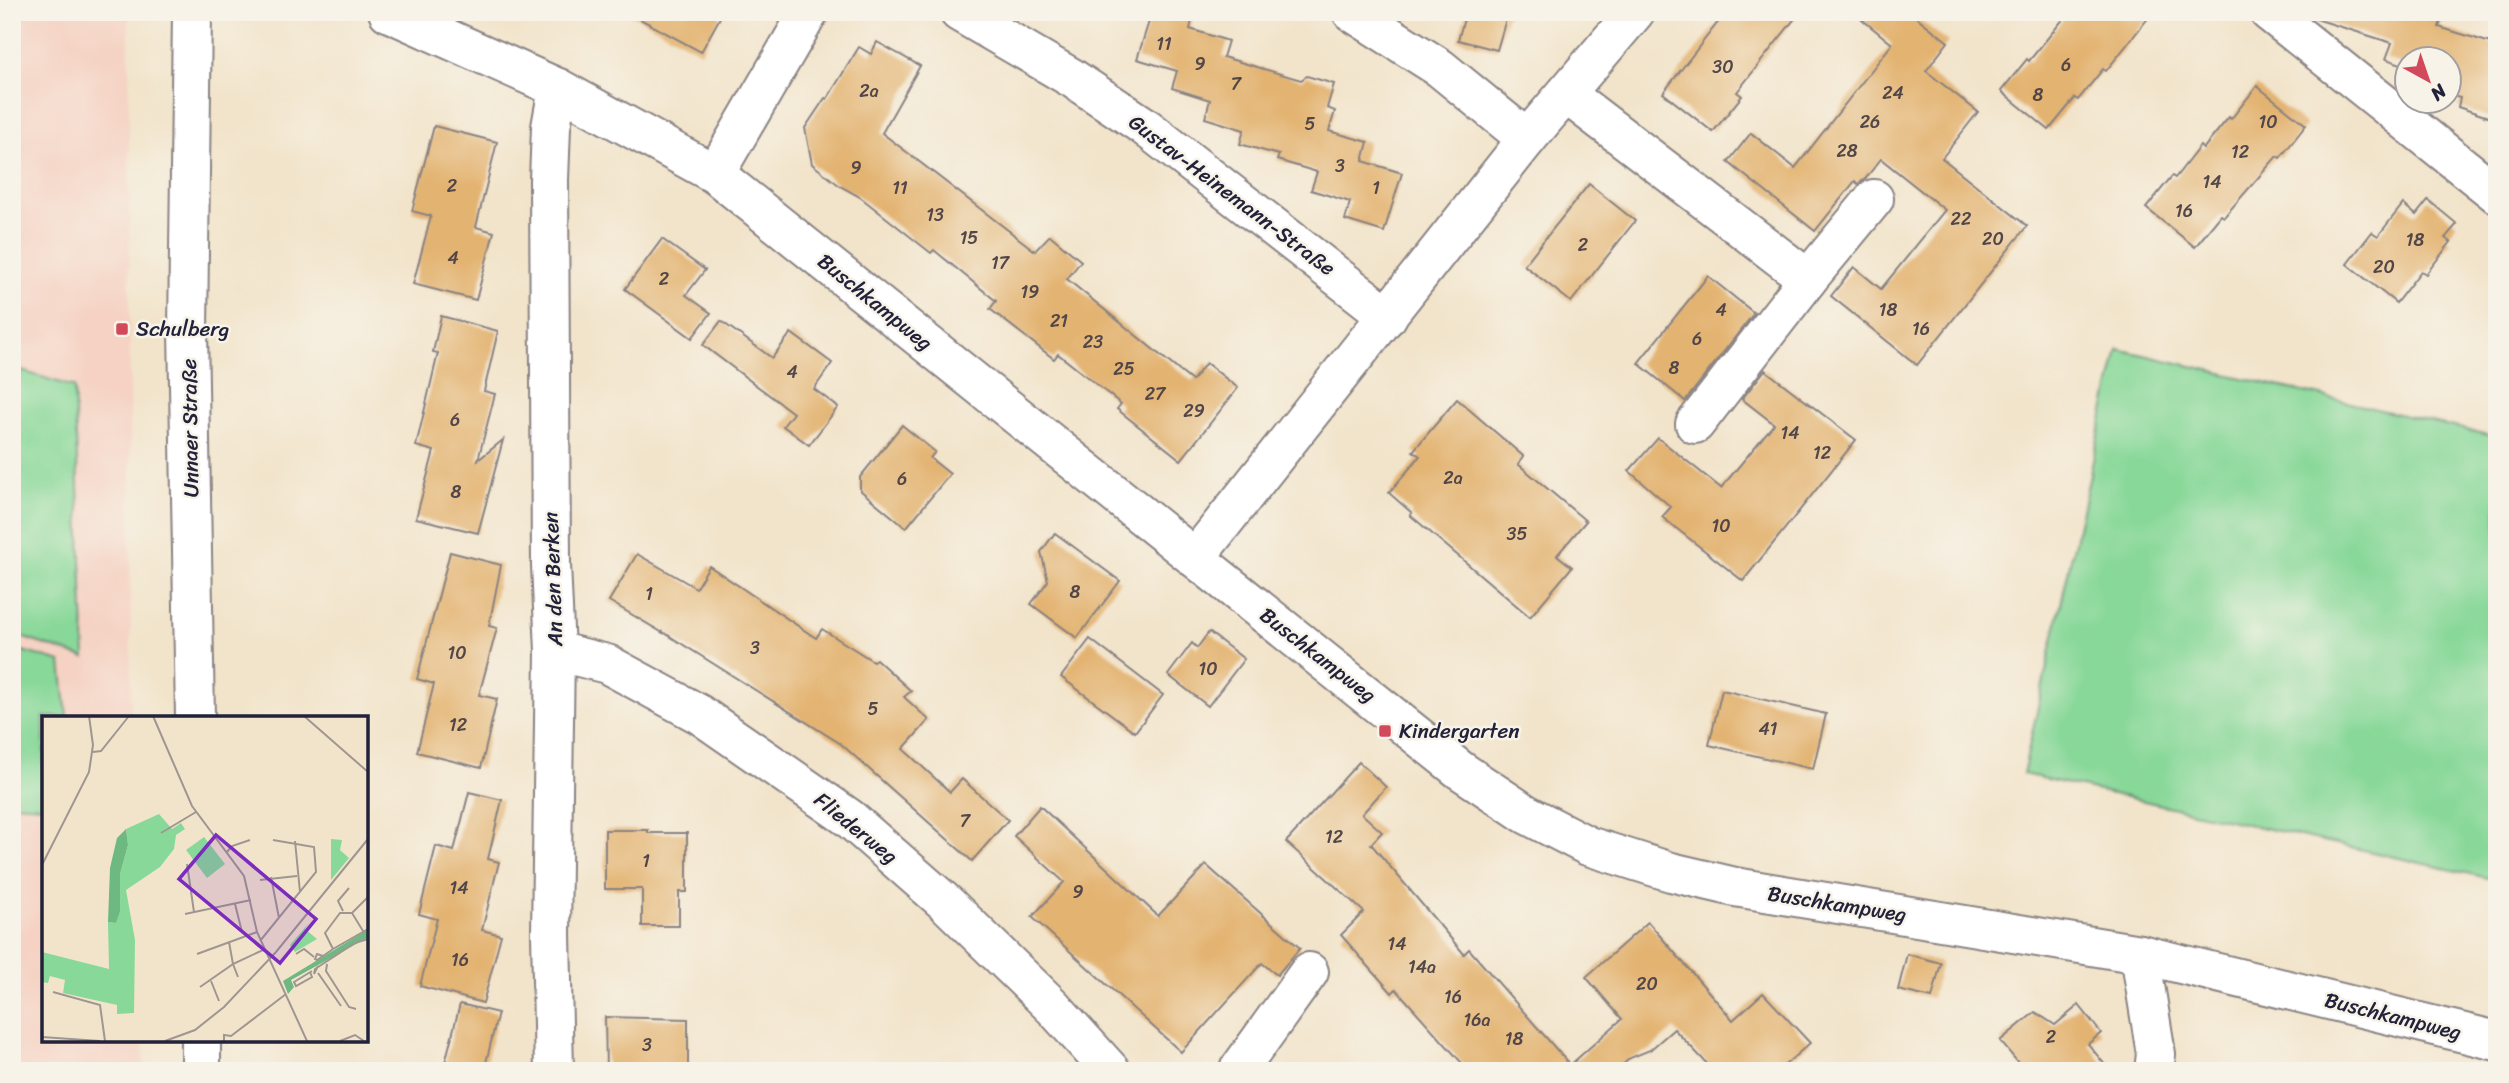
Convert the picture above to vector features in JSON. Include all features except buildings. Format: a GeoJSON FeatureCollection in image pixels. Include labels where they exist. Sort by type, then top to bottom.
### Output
{"type":"FeatureCollection","features":[{"type":"Feature","properties":{"kind":"street","name":"Unnaer Straße"},"geometry":{"type":"LineString","coordinates":[[192,12],[188,330],[195,716]]}},
{"type":"Feature","properties":{"kind":"street","name":"Buschkampweg"},"geometry":{"type":"LineString","coordinates":[[388,12],[558,88],[715,174],[1460,770],[1526,814],[1588,846],[1671,872],[1735,887],[2140,954],[2497,1041]]}},
{"type":"Feature","properties":{"kind":"street"},"geometry":{"type":"LineString","coordinates":[[715,174],[809,12]]}},
{"type":"Feature","properties":{"kind":"street","name":"Gustav-Heinemann-Straße"},"geometry":{"type":"LineString","coordinates":[[959,12],[1072,78],[1144,127],[1388,316]]}},
{"type":"Feature","properties":{"kind":"street"},"geometry":{"type":"LineString","coordinates":[[1352,12],[1440,68],[1527,139]]}},
{"type":"Feature","properties":{"kind":"street"},"geometry":{"type":"LineString","coordinates":[[1195,558],[1527,139],[1634,12]]}},
{"type":"Feature","properties":{"kind":"street"},"geometry":{"type":"LineString","coordinates":[[2269,12],[2497,194]]}},
{"type":"Feature","properties":{"kind":"street","name":"An den Berken"},"geometry":{"type":"LineString","coordinates":[[554,1071],[551,934],[555,651],[551,565],[549,180],[551,127],[558,88]]}},
{"type":"Feature","properties":{"kind":"street"},"geometry":{"type":"LineString","coordinates":[[1566,94],[1808,279]]}},
{"type":"Feature","properties":{"kind":"street"},"geometry":{"type":"LineString","coordinates":[[1695,424],[1808,279],[1874,200]]}},
{"type":"Feature","properties":{"kind":"street","name":"Fliederweg"},"geometry":{"type":"LineString","coordinates":[[555,651],[607,664],[699,714],[849,818],[947,904],[1053,1007],[1111,1071]]}},
{"type":"Feature","properties":{"kind":"street"},"geometry":{"type":"LineString","coordinates":[[2140,954],[2156,1054],[2154,1071]]}},
{"type":"Feature","properties":{"kind":"street"},"geometry":{"type":"LineString","coordinates":[[1238,1071],[1309,972]]}},
{"type":"Feature","properties":{"kind":"street"},"geometry":{"type":"LineString","coordinates":[[201,1041],[201,1071]]}},
{"type":"Feature","properties":{"kind":"shaded area"},"geometry":{"type":"Polygon","coordinates":[[[12,12],[129,12],[131,716],[67,716],[61,662],[12,648],[12,634],[84,658],[74,387],[12,368],[12,12]]]}},
{"type":"Feature","properties":{"kind":"shaded area"},"geometry":{"type":"Polygon","coordinates":[[[12,804],[42,806],[42,1041],[143,1041],[144,1071],[12,1071],[12,804]]]}},
{"type":"Feature","properties":{"kind":"green space"},"geometry":{"type":"Polygon","coordinates":[[[2118,349],[2497,437],[2497,880],[2023,774],[2118,349]]]}},
{"type":"Feature","properties":{"kind":"green space"},"geometry":{"type":"Polygon","coordinates":[[[12,368],[74,387],[85,658],[12,634],[12,368]]]}},
{"type":"Feature","properties":{"kind":"green space"},"geometry":{"type":"Polygon","coordinates":[[[12,648],[61,662],[67,716],[42,716],[42,806],[12,804],[12,648]]]}},
{"type":"Feature","properties":{"kind":"place","name":"Schulberg"},"geometry":{"type":"Point","coordinates":[122,329]}},
{"type":"Feature","properties":{"kind":"place","name":"Kindergarten"},"geometry":{"type":"Point","coordinates":[1385,731]}}]}
